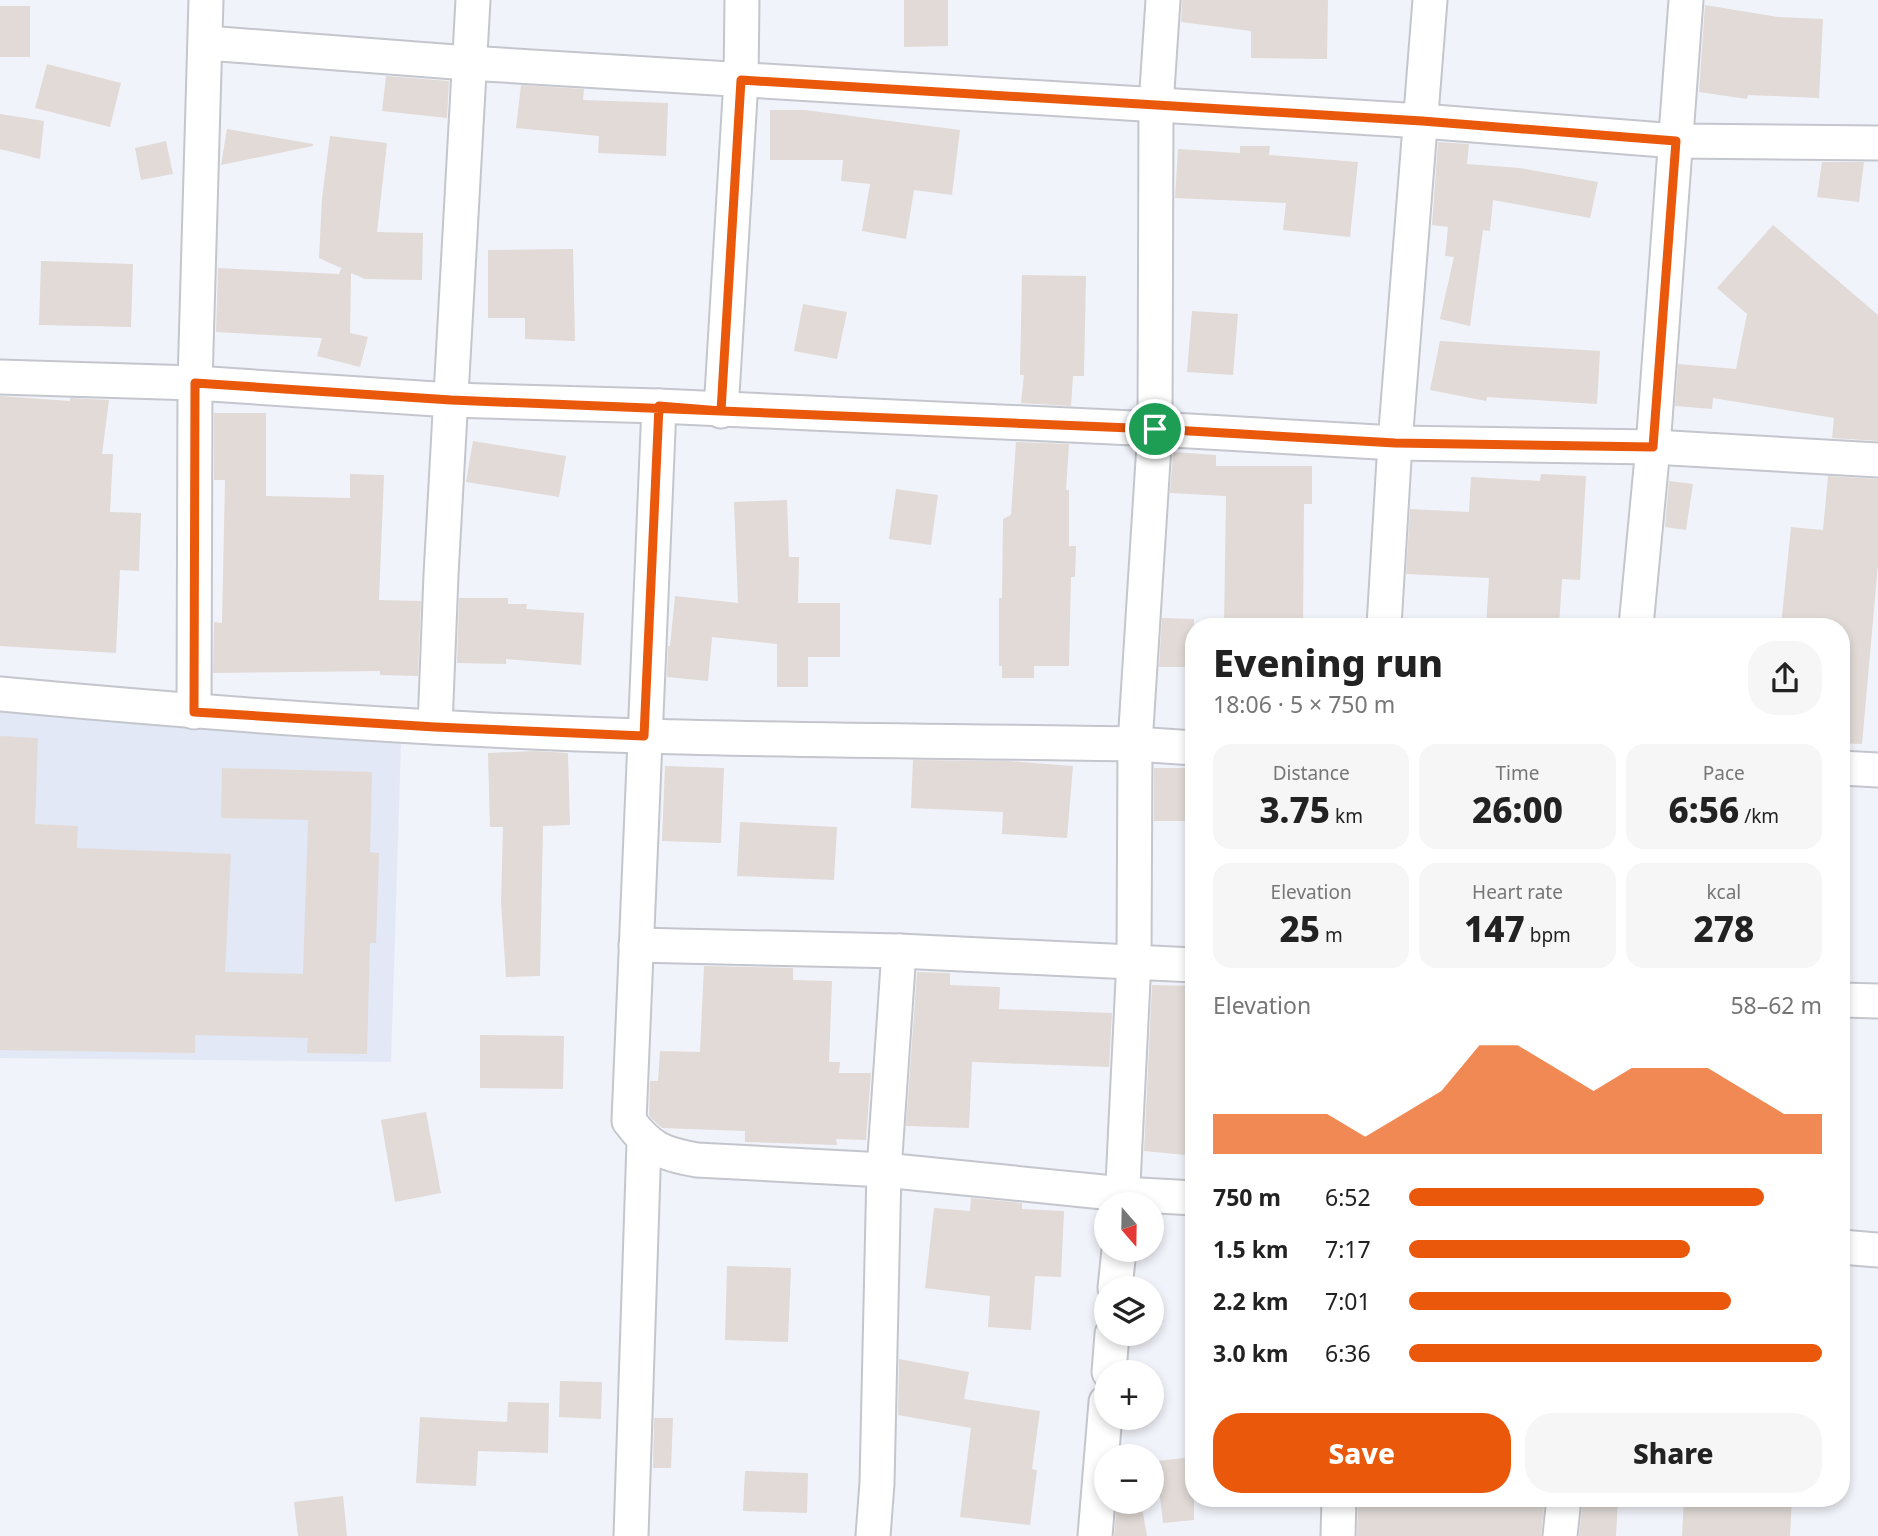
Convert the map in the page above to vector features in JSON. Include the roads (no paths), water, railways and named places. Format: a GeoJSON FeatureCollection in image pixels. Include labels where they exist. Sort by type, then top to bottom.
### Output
{"type":"FeatureCollection","features":[{"type":"Feature","properties":{"kind":"street"},"geometry":{"type":"LineString","coordinates":[[194,712],[195,383],[206,0]]}},
{"type":"Feature","properties":{"kind":"street"},"geometry":{"type":"LineString","coordinates":[[435,727],[473,0]]}},
{"type":"Feature","properties":{"kind":"street"},"geometry":{"type":"LineString","coordinates":[[721,411],[741,80],[742,0]]}},
{"type":"Feature","properties":{"kind":"street"},"geometry":{"type":"LineString","coordinates":[[1123,1192],[1135,960],[1135,744],[1155,429],[1156,105],[1163,0]]}},
{"type":"Feature","properties":{"kind":"street"},"geometry":{"type":"LineString","coordinates":[[1384,618],[1395,443],[1430,0]]}},
{"type":"Feature","properties":{"kind":"street"},"geometry":{"type":"LineString","coordinates":[[1637,618],[1653,447],[1686,0]]}},
{"type":"Feature","properties":{"kind":"street"},"geometry":{"type":"LineString","coordinates":[[206,43],[468,63],[1422,121],[1676,141],[1878,143]]}},
{"type":"Feature","properties":{"kind":"street"},"geometry":{"type":"LineString","coordinates":[[0,377],[195,383],[451,400],[659,406],[1395,443],[1653,447],[1878,460]]}},
{"type":"Feature","properties":{"kind":"street"},"geometry":{"type":"LineString","coordinates":[[659,406],[629,1121],[644,1142],[671,1155],[697,1160],[884,1170],[1094,1195]]}},
{"type":"Feature","properties":{"kind":"street"},"geometry":{"type":"LineString","coordinates":[[0,694],[194,712],[435,727],[644,736],[1135,744],[1185,747]]}},
{"type":"Feature","properties":{"kind":"street"},"geometry":{"type":"LineString","coordinates":[[1850,768],[1878,770]]}},
{"type":"Feature","properties":{"kind":"street"},"geometry":{"type":"LineString","coordinates":[[636,945],[899,951],[1185,964]]}},
{"type":"Feature","properties":{"kind":"street"},"geometry":{"type":"LineString","coordinates":[[873,1536],[877,1483],[884,1170],[899,951]]}},
{"type":"Feature","properties":{"kind":"street"},"geometry":{"type":"LineString","coordinates":[[1850,1000],[1878,1002]]}},
{"type":"Feature","properties":{"kind":"street"},"geometry":{"type":"LineString","coordinates":[[631,1536],[644,1142]]}},
{"type":"Feature","properties":{"kind":"street"},"geometry":{"type":"LineString","coordinates":[[1164,1198],[1185,1198]]}},
{"type":"Feature","properties":{"kind":"street"},"geometry":{"type":"LineString","coordinates":[[1850,1248],[1878,1250]]}},
{"type":"Feature","properties":{"kind":"street"},"geometry":{"type":"LineString","coordinates":[[1095,1536],[1104,1430]]}},
{"type":"Feature","properties":{"kind":"street"},"geometry":{"type":"LineString","coordinates":[[1338,1536],[1339,1507]]}},
{"type":"Feature","properties":{"kind":"street"},"geometry":{"type":"LineString","coordinates":[[1560,1536],[1563,1507]]}}]}
